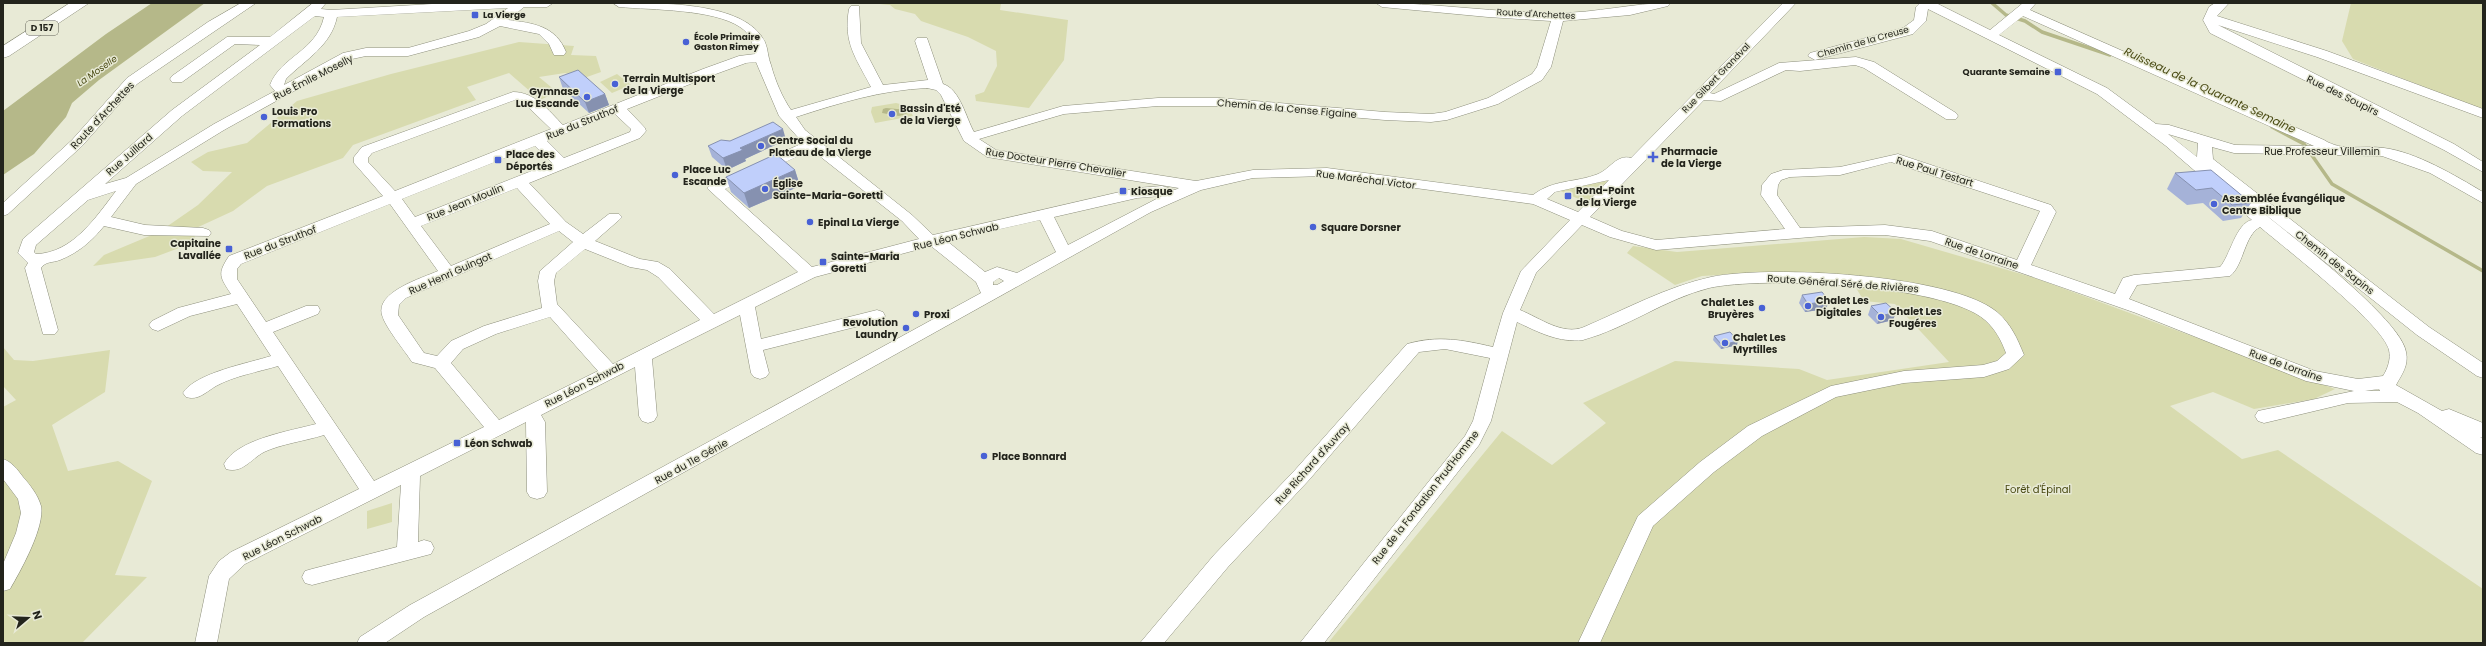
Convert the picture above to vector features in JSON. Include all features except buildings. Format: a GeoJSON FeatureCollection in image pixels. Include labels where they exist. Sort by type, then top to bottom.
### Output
{"type":"FeatureCollection","features":[{"type":"Feature","properties":{"kind":"main road","name":"D 157"},"geometry":{"type":"LineString","coordinates":[[3,53],[81,3]]}},
{"type":"Feature","properties":{"kind":"street","name":"Route d'Archettes"},"geometry":{"type":"LineString","coordinates":[[3,211],[77,143],[132,81],[213,24],[250,3]]}},
{"type":"Feature","properties":{"kind":"street"},"geometry":{"type":"LineString","coordinates":[[317,7],[320,14],[331,14],[483,5],[547,3]]}},
{"type":"Feature","properties":{"kind":"street"},"geometry":{"type":"LineString","coordinates":[[619,3],[709,7],[746,24],[755,35],[779,103],[786,116],[813,144],[907,218],[928,239],[992,280]]}},
{"type":"Feature","properties":{"kind":"street","name":"Route d'Archettes"},"geometry":{"type":"LineString","coordinates":[[1382,3],[1558,16],[1614,15],[1664,3]]}},
{"type":"Feature","properties":{"kind":"street","name":"Rue Gilbert Grandval"},"geometry":{"type":"LineString","coordinates":[[1582,218],[1631,168],[1642,153],[1790,3]]}},
{"type":"Feature","properties":{"kind":"street"},"geometry":{"type":"LineString","coordinates":[[2223,3],[2213,10],[2210,18],[2322,54],[2483,114]]}},
{"type":"Feature","properties":{"kind":"street","name":"Rue Émile Moselly"},"geometry":{"type":"LineString","coordinates":[[80,197],[131,181],[283,92],[348,56],[366,52],[408,52],[474,34],[497,22],[521,4]]}},
{"type":"Feature","properties":{"kind":"street"},"geometry":{"type":"LineString","coordinates":[[1927,4],[2102,91],[2153,129],[2363,306],[2388,333],[2400,355],[2399,365],[2389,382],[2382,384]]}},
{"type":"Feature","properties":{"kind":"street","name":"Chemin de la Creuse"},"geometry":{"type":"LineString","coordinates":[[1700,95],[1716,98],[1784,66],[1908,31],[1920,21],[1922,7],[1927,4]]}},
{"type":"Feature","properties":{"kind":"street","name":"Rue Émile Moselly"},"geometry":{"type":"LineString","coordinates":[[483,5],[480,13],[485,16],[496,17],[509,13]]}},
{"type":"Feature","properties":{"kind":"street","name":"Rue Juillard"},"geometry":{"type":"LineString","coordinates":[[38,259],[32,259],[26,253],[29,243],[177,113],[317,7]]}},
{"type":"Feature","properties":{"kind":"street"},"geometry":{"type":"LineString","coordinates":[[1991,35],[2027,7],[2079,36],[2319,143],[2328,150]]}},
{"type":"Feature","properties":{"kind":"street"},"geometry":{"type":"LineString","coordinates":[[855,10],[852,20],[853,42],[879,90]]}},
{"type":"Feature","properties":{"kind":"street"},"geometry":{"type":"LineString","coordinates":[[283,92],[277,85],[280,77],[324,37],[329,28],[331,14]]}},
{"type":"Feature","properties":{"kind":"street","name":"Chemin de la Cense Figaine"},"geometry":{"type":"LineString","coordinates":[[969,138],[1063,110],[1158,102],[1220,102],[1431,118],[1447,116],[1493,101],[1537,77],[1544,67],[1558,16]]}},
{"type":"Feature","properties":{"kind":"street","name":"Rue des Soupirs"},"geometry":{"type":"LineString","coordinates":[[2210,18],[2215,30],[2236,42],[2449,147],[2483,168]]}},
{"type":"Feature","properties":{"kind":"street"},"geometry":{"type":"LineString","coordinates":[[497,22],[532,28],[549,34],[556,41],[559,52]]}},
{"type":"Feature","properties":{"kind":"street"},"geometry":{"type":"LineString","coordinates":[[177,79],[232,40],[273,40]]}},
{"type":"Feature","properties":{"kind":"street"},"geometry":{"type":"LineString","coordinates":[[786,116],[879,90],[923,85],[938,86],[922,41]]}},
{"type":"Feature","properties":{"kind":"street","name":"Rue du Struthof"},"geometry":{"type":"LineString","coordinates":[[242,297],[229,279],[229,269],[235,260],[708,72],[744,59],[762,57]]}},
{"type":"Feature","properties":{"kind":"street","name":"Chemin de la Creuse"},"geometry":{"type":"LineString","coordinates":[[1784,66],[1800,67],[1841,61],[1862,62],[1951,116]]}},
{"type":"Feature","properties":{"kind":"street","name":"Rue Docteur Pierre Chevalier"},"geometry":{"type":"LineString","coordinates":[[938,86],[946,91],[969,138],[981,150],[992,154],[1196,186]]}},
{"type":"Feature","properties":{"kind":"street"},"geometry":{"type":"LineString","coordinates":[[448,274],[393,198],[361,163],[361,157],[367,150],[513,96],[522,96],[529,100],[561,130]]}},
{"type":"Feature","properties":{"kind":"street","name":"Rue Jean Moulin"},"geometry":{"type":"LineString","coordinates":[[412,224],[560,163],[635,135],[639,132],[638,128],[617,108]]}},
{"type":"Feature","properties":{"kind":"street","name":"Rue Professeur Villemin"},"geometry":{"type":"LineString","coordinates":[[2153,129],[2164,128],[2234,149],[2258,151],[2360,149],[2392,154],[2435,170],[2483,198]]}},
{"type":"Feature","properties":{"kind":"street","name":"Rue du Struthof"},"geometry":{"type":"LineString","coordinates":[[538,140],[560,163]]}},
{"type":"Feature","properties":{"kind":"street","name":"Chemin des Sapins"},"geometry":{"type":"LineString","coordinates":[[2205,141],[2204,157],[2208,162],[2423,331],[2483,372]]}},
{"type":"Feature","properties":{"kind":"street"},"geometry":{"type":"LineString","coordinates":[[809,273],[715,188],[813,144]]}},
{"type":"Feature","properties":{"kind":"street","name":"Rue Gilbert Grandval"},"geometry":{"type":"LineString","coordinates":[[1536,200],[1550,190],[1591,181],[1604,176],[1627,160],[1642,153]]}},
{"type":"Feature","properties":{"kind":"street","name":"Rue Paul Testart"},"geometry":{"type":"LineString","coordinates":[[1796,234],[1769,195],[1770,185],[1776,177],[1788,173],[1840,171],[1891,158],[1898,158],[2046,208],[2048,212],[2022,266]]}},
{"type":"Feature","properties":{"kind":"street","name":"Rue Maréchal Victor"},"geometry":{"type":"LineString","coordinates":[[1196,186],[1253,174],[1327,172],[1536,200],[1582,218]]}},
{"type":"Feature","properties":{"kind":"street"},"geometry":{"type":"LineString","coordinates":[[518,180],[560,225],[583,242],[636,263],[652,266],[664,273],[712,322]]}},
{"type":"Feature","properties":{"kind":"street","name":"Rue Émile Moselly"},"geometry":{"type":"LineString","coordinates":[[38,259],[63,252],[82,241],[131,181]]}},
{"type":"Feature","properties":{"kind":"street","name":"Rue du 11e Génie"},"geometry":{"type":"LineString","coordinates":[[368,643],[417,611],[984,300],[992,280],[1043,266],[1175,195],[1196,186]]}},
{"type":"Feature","properties":{"kind":"street","name":"Rue Léon Schwab"},"geometry":{"type":"LineString","coordinates":[[206,643],[220,576],[226,567],[238,558],[410,473],[640,356],[712,322],[809,273],[933,241],[1137,193],[1162,191],[1175,195]]}},
{"type":"Feature","properties":{"kind":"street"},"geometry":{"type":"LineString","coordinates":[[1045,214],[1060,247],[1067,253]]}},
{"type":"Feature","properties":{"kind":"street"},"geometry":{"type":"LineString","coordinates":[[610,372],[549,305],[546,281],[548,271],[614,217]]}},
{"type":"Feature","properties":{"kind":"street","name":"Rue de Lorraine"},"geometry":{"type":"LineString","coordinates":[[1582,218],[1616,234],[1656,245],[1835,230],[1909,232],[1932,236],[2120,300],[2312,377],[2358,385],[2382,384]]}},
{"type":"Feature","properties":{"kind":"street","name":"Rue de la Fondation Prud'Homme"},"geometry":{"type":"LineString","coordinates":[[1311,643],[1472,440],[1482,421],[1511,313],[1529,271],[1582,218]]}},
{"type":"Feature","properties":{"kind":"street"},"geometry":{"type":"LineString","coordinates":[[99,221],[120,223],[144,230],[203,233]]}},
{"type":"Feature","properties":{"kind":"street"},"geometry":{"type":"LineString","coordinates":[[2120,300],[2129,282],[2134,280],[2224,272],[2228,269],[2249,229],[2253,224],[2262,222]]}},
{"type":"Feature","properties":{"kind":"street","name":"Rue Henri Guingot"},"geometry":{"type":"LineString","coordinates":[[441,363],[418,358],[390,315],[391,304],[400,294],[560,225]]}},
{"type":"Feature","properties":{"kind":"street"},"geometry":{"type":"LineString","coordinates":[[38,259],[33,268],[49,330]]}},
{"type":"Feature","properties":{"kind":"street","name":"Route Général Séré de Rivières"},"geometry":{"type":"LineString","coordinates":[[1511,313],[1557,333],[1582,334],[1675,294],[1709,283],[1755,277],[1801,278],[1920,288],[1947,295],[1984,312],[2008,333],[2014,343],[2015,355],[2003,365],[1984,371],[1883,380],[1831,392],[1755,431],[1707,467],[1645,521],[1589,643]]}},
{"type":"Feature","properties":{"kind":"street"},"geometry":{"type":"LineString","coordinates":[[158,325],[184,312],[242,297],[326,428],[371,492]]}},
{"type":"Feature","properties":{"kind":"street"},"geometry":{"type":"LineString","coordinates":[[744,305],[747,308],[760,373]]}},
{"type":"Feature","properties":{"kind":"street"},"geometry":{"type":"LineString","coordinates":[[263,330],[312,310]]}},
{"type":"Feature","properties":{"kind":"street"},"geometry":{"type":"LineString","coordinates":[[496,429],[441,363],[456,345],[490,330],[554,310]]}},
{"type":"Feature","properties":{"kind":"street"},"geometry":{"type":"LineString","coordinates":[[754,347],[876,316]]}},
{"type":"Feature","properties":{"kind":"street","name":"Rue Richard d'Auvray"},"geometry":{"type":"LineString","coordinates":[[1151,643],[1221,561],[1302,475],[1413,348],[1427,343],[1442,342],[1500,354]]}},
{"type":"Feature","properties":{"kind":"street"},"geometry":{"type":"LineString","coordinates":[[640,356],[643,359],[648,416]]}},
{"type":"Feature","properties":{"kind":"street"},"geometry":{"type":"LineString","coordinates":[[192,393],[211,381],[281,359]]}},
{"type":"Feature","properties":{"kind":"street"},"geometry":{"type":"LineString","coordinates":[[2382,384],[2397,395],[2424,408],[2461,420],[2483,431]]}},
{"type":"Feature","properties":{"kind":"street"},"geometry":{"type":"LineString","coordinates":[[2264,416],[2348,397],[2392,397],[2397,395]]}},
{"type":"Feature","properties":{"kind":"street"},"geometry":{"type":"LineString","coordinates":[[2424,408],[2483,448]]}},
{"type":"Feature","properties":{"kind":"street"},"geometry":{"type":"LineString","coordinates":[[529,413],[536,422],[535,456],[537,492]]}},
{"type":"Feature","properties":{"kind":"street"},"geometry":{"type":"LineString","coordinates":[[233,464],[258,447],[326,428]]}},
{"type":"Feature","properties":{"kind":"street"},"geometry":{"type":"LineString","coordinates":[[3,466],[28,498],[32,508],[25,537],[3,583]]}},
{"type":"Feature","properties":{"kind":"street"},"geometry":{"type":"LineString","coordinates":[[312,578],[416,550],[410,473]]}},
{"type":"Feature","properties":{"kind":"green space"},"geometry":{"type":"Polygon","coordinates":[[[869,3],[1001,3],[1000,10],[1068,20],[1064,60],[1029,108],[976,101],[975,95],[984,92],[997,66],[996,51],[968,37],[921,21],[915,14],[895,9],[890,5],[869,3]]]}},
{"type":"Feature","properties":{"kind":"green space"},"geometry":{"type":"Polygon","coordinates":[[[2351,3],[2483,3],[2483,110],[2353,59],[2342,41],[2351,3]]]}},
{"type":"Feature","properties":{"kind":"green space"},"geometry":{"type":"Polygon","coordinates":[[[519,42],[574,46],[571,55],[596,56],[601,72],[584,78],[565,73],[539,77],[557,92],[540,100],[509,73],[467,87],[476,100],[353,145],[343,158],[267,186],[233,211],[194,229],[195,242],[155,257],[93,266],[104,255],[159,232],[198,205],[232,172],[203,171],[191,162],[208,152],[247,143],[297,101],[391,74],[519,42]]]}},
{"type":"Feature","properties":{"kind":"green space","name":"Terrain Multisport de la Vierge"},"geometry":{"type":"Polygon","coordinates":[[[617,74],[631,85],[612,93],[600,82],[617,74]]]}},
{"type":"Feature","properties":{"kind":"green space","name":"Bassin d'Eté de la Vierge"},"geometry":{"type":"Polygon","coordinates":[[[896,103],[908,106],[913,116],[875,123],[871,112],[872,107],[896,103]]]}},
{"type":"Feature","properties":{"kind":"green space"},"geometry":{"type":"Polygon","coordinates":[[[1620,170],[1588,203],[1558,190],[1595,182],[1620,170]]]}},
{"type":"Feature","properties":{"kind":"green space","name":"Forêt d'Épinal"},"geometry":{"type":"Polygon","coordinates":[[[1864,237],[1901,239],[2035,278],[2335,389],[2314,399],[2254,409],[2213,392],[2170,406],[2242,459],[2278,450],[2483,589],[2483,643],[1328,643],[1502,431],[1552,465],[1606,423],[1583,403],[1675,361],[1799,369],[1827,380],[1949,362],[1895,304],[1864,301],[1848,275],[1754,273],[1702,276],[1675,285],[1627,253],[1633,246],[1677,252],[1864,237]]]}},
{"type":"Feature","properties":{"kind":"green space"},"geometry":{"type":"Polygon","coordinates":[[[3,347],[14,360],[33,361],[110,350],[105,392],[52,425],[68,471],[118,461],[152,481],[115,575],[147,577],[82,643],[3,643],[3,407],[16,400],[3,386],[3,347]]]}},
{"type":"Feature","properties":{"kind":"green space"},"geometry":{"type":"Polygon","coordinates":[[[392,503],[392,522],[367,529],[367,511],[392,503]]]}},
{"type":"Feature","properties":{"kind":"water","name":"La Moselle"},"geometry":{"type":"Polygon","coordinates":[[[152,3],[205,3],[99,80],[72,103],[66,117],[34,154],[3,175],[3,111],[106,34],[152,3]]]}},
{"type":"Feature","properties":{"kind":"water"},"geometry":{"type":"Polygon","coordinates":[[[883,109],[908,110],[906,114],[899,116],[882,113],[883,109]]]}},
{"type":"Feature","properties":{"kind":"waterway","name":"Ruisseau de la Quarante Semaine"},"geometry":{"type":"LineString","coordinates":[[1992,3],[2006,15],[2025,21],[2042,32],[2110,55]]}},
{"type":"Feature","properties":{"kind":"waterway","name":"Ruisseau de la Quarante Semaine"},"geometry":{"type":"LineString","coordinates":[[2272,127],[2304,144],[2332,184],[2483,271]]}},
{"type":"Feature","properties":{"kind":"place","name":"La Vierge"},"geometry":{"type":"Point","coordinates":[475,15]}},
{"type":"Feature","properties":{"kind":"place","name":"École Primaire Gaston Rimey"},"geometry":{"type":"Point","coordinates":[686,42]}},
{"type":"Feature","properties":{"kind":"place","name":"Quarante Semaine"},"geometry":{"type":"Point","coordinates":[2058,72]}},
{"type":"Feature","properties":{"kind":"place","name":"Terrain Multisport de la Vierge"},"geometry":{"type":"Point","coordinates":[615,84]}},
{"type":"Feature","properties":{"kind":"place","name":"Gymnase Luc Escande"},"geometry":{"type":"Point","coordinates":[587,97]}},
{"type":"Feature","properties":{"kind":"place","name":"Bassin d'Eté de la Vierge"},"geometry":{"type":"Point","coordinates":[892,114]}},
{"type":"Feature","properties":{"kind":"place","name":"Louis Pro Formations"},"geometry":{"type":"Point","coordinates":[264,117]}},
{"type":"Feature","properties":{"kind":"place","name":"Centre Social du Plateau de la Vierge"},"geometry":{"type":"Point","coordinates":[761,146]}},
{"type":"Feature","properties":{"kind":"place","name":"Pharmacie de la Vierge"},"geometry":{"type":"Point","coordinates":[1653,157]}},
{"type":"Feature","properties":{"kind":"place","name":"Place des Déportés"},"geometry":{"type":"Point","coordinates":[498,160]}},
{"type":"Feature","properties":{"kind":"place","name":"Place Luc Escande"},"geometry":{"type":"Point","coordinates":[675,175]}},
{"type":"Feature","properties":{"kind":"place","name":"Église Sainte-Maria-Goretti"},"geometry":{"type":"Point","coordinates":[765,189]}},
{"type":"Feature","properties":{"kind":"place","name":"Kiosque"},"geometry":{"type":"Point","coordinates":[1123,191]}},
{"type":"Feature","properties":{"kind":"place","name":"Rond-Point de la Vierge"},"geometry":{"type":"Point","coordinates":[1568,196]}},
{"type":"Feature","properties":{"kind":"place","name":"Assemblée Évangélique Centre Biblique"},"geometry":{"type":"Point","coordinates":[2214,204]}},
{"type":"Feature","properties":{"kind":"place","name":"Epinal La Vierge"},"geometry":{"type":"Point","coordinates":[810,222]}},
{"type":"Feature","properties":{"kind":"place","name":"Square Dorsner"},"geometry":{"type":"Point","coordinates":[1313,227]}},
{"type":"Feature","properties":{"kind":"place","name":"Capitaine Lavallée"},"geometry":{"type":"Point","coordinates":[229,249]}},
{"type":"Feature","properties":{"kind":"place","name":"Sainte-Maria Goretti"},"geometry":{"type":"Point","coordinates":[823,262]}},
{"type":"Feature","properties":{"kind":"place","name":"Chalet Les Digitales"},"geometry":{"type":"Point","coordinates":[1808,306]}},
{"type":"Feature","properties":{"kind":"place","name":"Chalet Les Bruyères"},"geometry":{"type":"Point","coordinates":[1762,308]}},
{"type":"Feature","properties":{"kind":"place","name":"Proxi"},"geometry":{"type":"Point","coordinates":[916,314]}},
{"type":"Feature","properties":{"kind":"place","name":"Chalet Les Fougéres"},"geometry":{"type":"Point","coordinates":[1881,317]}},
{"type":"Feature","properties":{"kind":"place","name":"Revolution Laundry"},"geometry":{"type":"Point","coordinates":[906,328]}},
{"type":"Feature","properties":{"kind":"place","name":"Chalet Les Myrtilles"},"geometry":{"type":"Point","coordinates":[1725,343]}},
{"type":"Feature","properties":{"kind":"place","name":"Léon Schwab"},"geometry":{"type":"Point","coordinates":[457,443]}},
{"type":"Feature","properties":{"kind":"place","name":"Place Bonnard"},"geometry":{"type":"Point","coordinates":[984,456]}}]}
